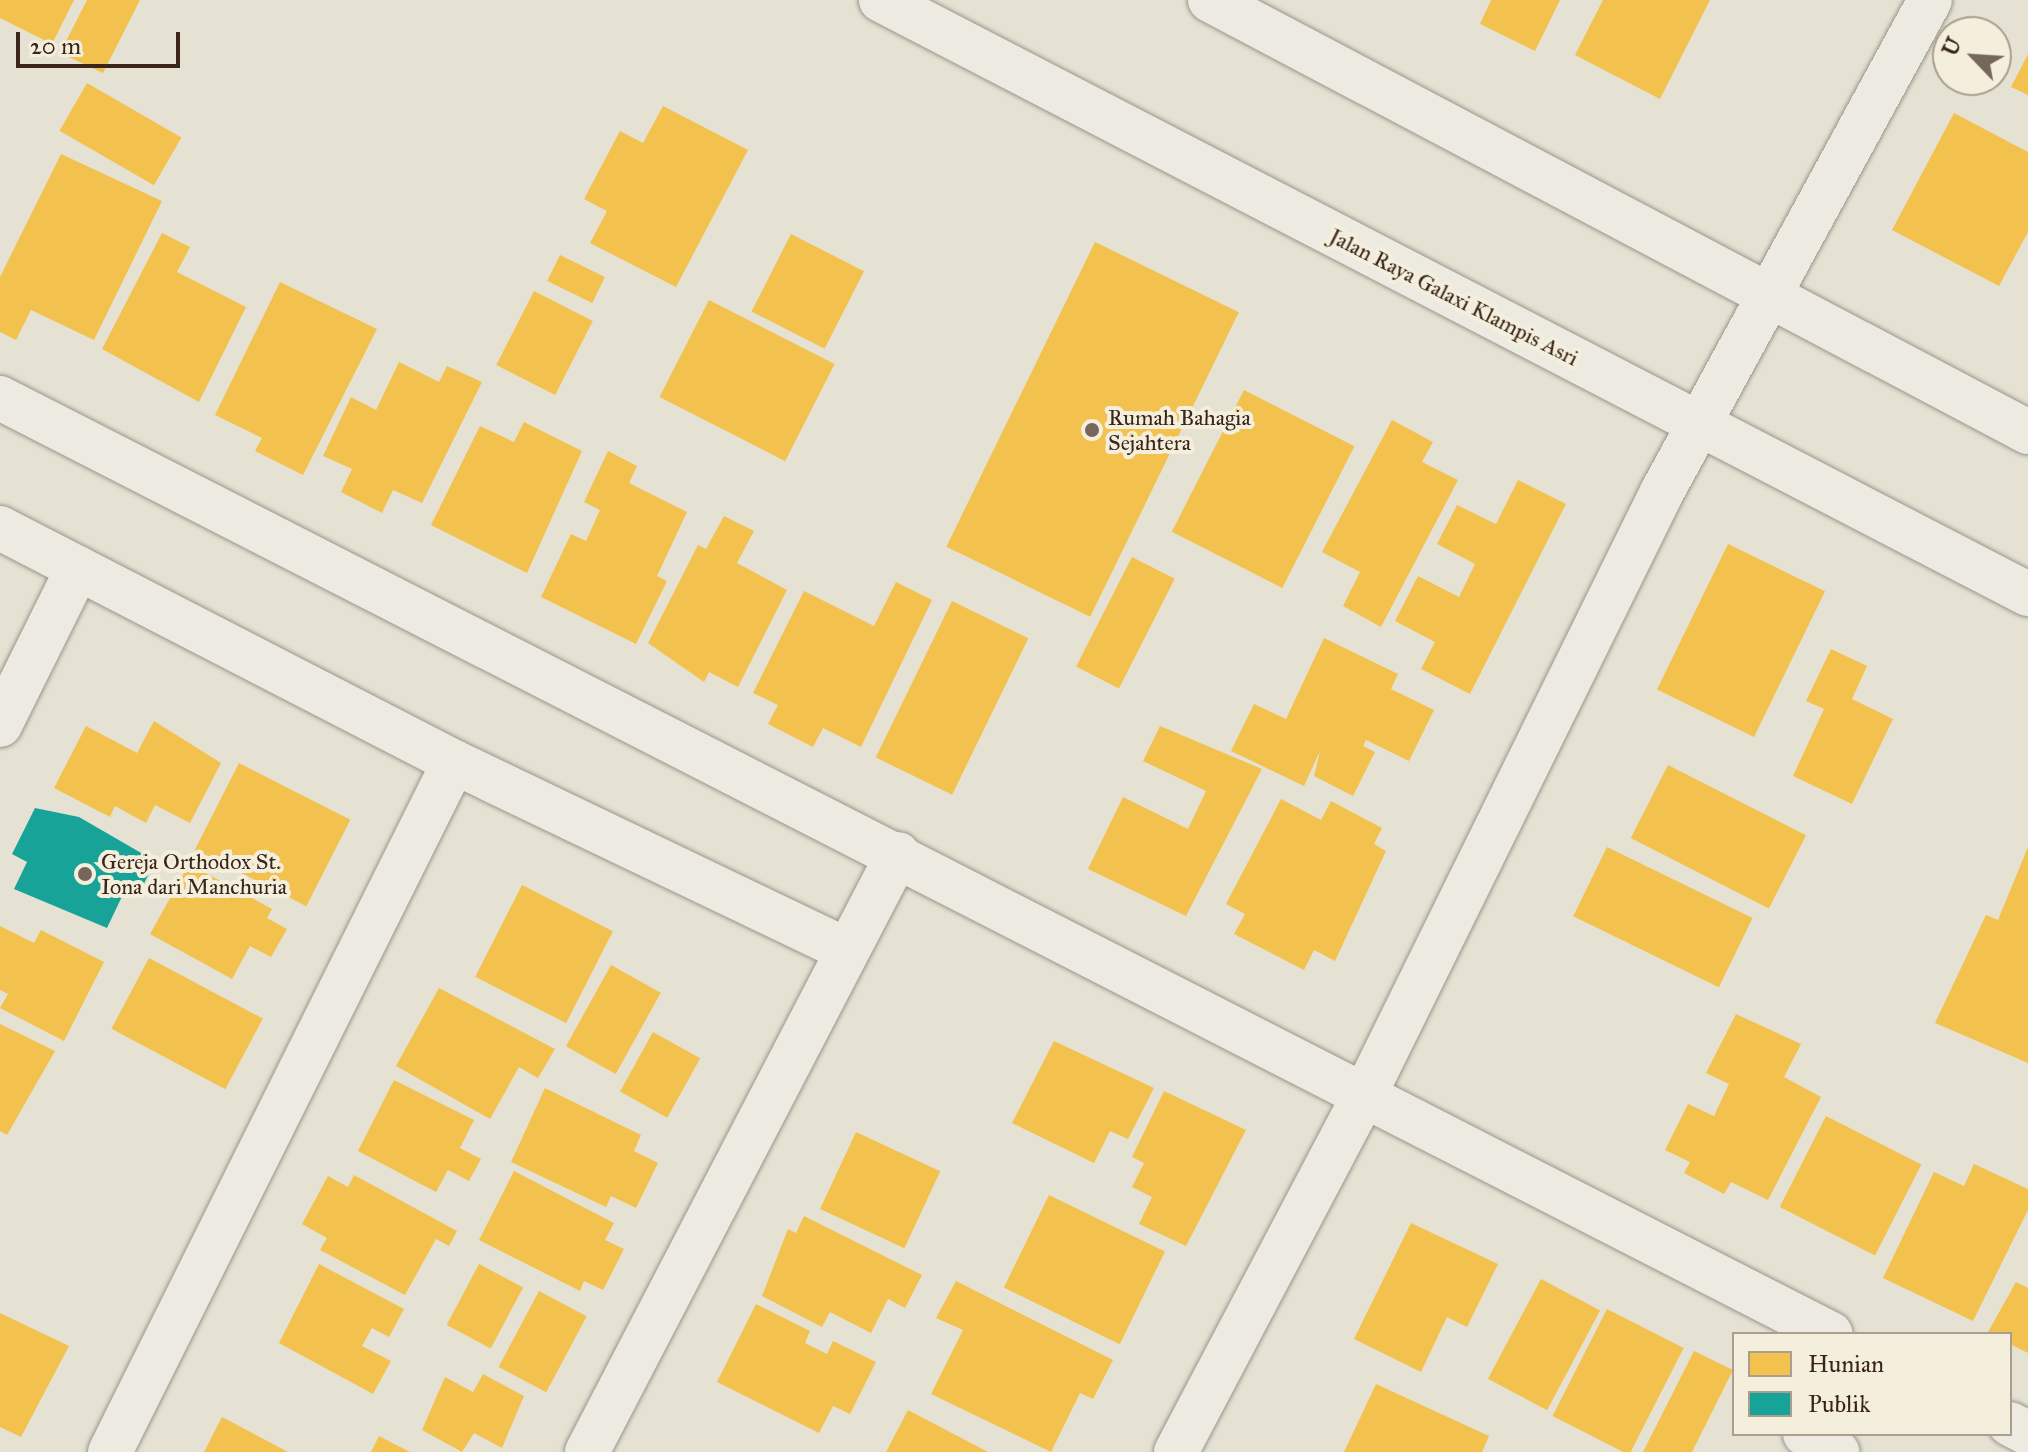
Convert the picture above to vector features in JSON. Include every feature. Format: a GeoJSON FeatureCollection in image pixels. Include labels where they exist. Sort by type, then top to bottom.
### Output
{"type":"FeatureCollection","features":[{"type":"Feature","properties":{"kind":"street","name":"Jalan Raya Galaxi Klampis Asri"},"geometry":{"type":"LineString","coordinates":[[881,0],[2028,594]]}},
{"type":"Feature","properties":{"kind":"street"},"geometry":{"type":"LineString","coordinates":[[1210,0],[2028,432]]}},
{"type":"Feature","properties":{"kind":"street"},"geometry":{"type":"LineString","coordinates":[[1176,1452],[1366,1092],[1701,425],[1930,0]]}},
{"type":"Feature","properties":{"kind":"street"},"geometry":{"type":"LineString","coordinates":[[0,398],[1366,1092],[1827,1332]]}},
{"type":"Feature","properties":{"kind":"street"},"geometry":{"type":"LineString","coordinates":[[0,528],[454,762],[846,950]]}},
{"type":"Feature","properties":{"kind":"street"},"geometry":{"type":"LineString","coordinates":[[0,725],[78,568]]}},
{"type":"Feature","properties":{"kind":"street"},"geometry":{"type":"LineString","coordinates":[[110,1452],[454,762]]}},
{"type":"Feature","properties":{"kind":"street"},"geometry":{"type":"LineString","coordinates":[[587,1452],[898,854]]}},
{"type":"Feature","properties":{"kind":"street"},"geometry":{"type":"LineString","coordinates":[[1809,1436],[1837,1452]]}},
{"type":"Feature","properties":{"kind":"building: Hunian"},"geometry":{"type":"Polygon","coordinates":[[[0,0],[74,0],[52,44],[0,18],[0,0]]]}},
{"type":"Feature","properties":{"kind":"building: Hunian"},"geometry":{"type":"Polygon","coordinates":[[[87,0],[140,0],[103,73],[60,53],[87,0]]]}},
{"type":"Feature","properties":{"kind":"building: Hunian"},"geometry":{"type":"Polygon","coordinates":[[[1491,0],[1560,0],[1535,51],[1480,24],[1491,0]]]}},
{"type":"Feature","properties":{"kind":"building: Hunian"},"geometry":{"type":"Polygon","coordinates":[[[1603,0],[1710,0],[1660,99],[1575,55],[1603,0]]]}},
{"type":"Feature","properties":{"kind":"building: Hunian"},"geometry":{"type":"Polygon","coordinates":[[[2028,54],[2028,95],[2012,85],[2028,54]]]}},
{"type":"Feature","properties":{"kind":"building: Hunian"},"geometry":{"type":"Polygon","coordinates":[[[87,83],[181,138],[154,185],[60,131],[87,83]]]}},
{"type":"Feature","properties":{"kind":"building: Hunian"},"geometry":{"type":"Polygon","coordinates":[[[663,106],[748,150],[676,287],[590,243],[607,211],[584,199],[620,131],[643,143],[663,106]]]}},
{"type":"Feature","properties":{"kind":"building: Hunian"},"geometry":{"type":"Polygon","coordinates":[[[1954,113],[2028,152],[2028,232],[1999,286],[1892,230],[1954,113]]]}},
{"type":"Feature","properties":{"kind":"building: Hunian"},"geometry":{"type":"Polygon","coordinates":[[[61,154],[162,201],[94,340],[31,310],[16,340],[0,332],[0,277],[61,154]]]}},
{"type":"Feature","properties":{"kind":"building: Hunian"},"geometry":{"type":"Polygon","coordinates":[[[162,233],[190,247],[177,272],[246,307],[199,402],[102,349],[162,233]]]}},
{"type":"Feature","properties":{"kind":"building: Hunian"},"geometry":{"type":"Polygon","coordinates":[[[791,234],[864,271],[825,349],[752,312],[791,234]]]}},
{"type":"Feature","properties":{"kind":"building: Hunian","name":"Rumah Bahagia Sejahtera"},"geometry":{"type":"Polygon","coordinates":[[[1095,242],[1239,312],[1090,617],[946,547],[1095,242]]]}},
{"type":"Feature","properties":{"kind":"building: Hunian"},"geometry":{"type":"Polygon","coordinates":[[[560,255],[605,277],[592,303],[547,281],[560,255]]]}},
{"type":"Feature","properties":{"kind":"building: Hunian"},"geometry":{"type":"Polygon","coordinates":[[[280,282],[377,329],[303,475],[255,451],[262,438],[215,415],[280,282]]]}},
{"type":"Feature","properties":{"kind":"building: Hunian"},"geometry":{"type":"Polygon","coordinates":[[[534,291],[593,321],[555,395],[496,365],[534,291]]]}},
{"type":"Feature","properties":{"kind":"building: Hunian"},"geometry":{"type":"Polygon","coordinates":[[[709,300],[835,364],[785,461],[660,397],[709,300]]]}},
{"type":"Feature","properties":{"kind":"building: Hunian"},"geometry":{"type":"Polygon","coordinates":[[[399,362],[439,382],[447,366],[482,382],[422,503],[393,490],[382,513],[341,492],[352,469],[323,456],[351,397],[376,410],[399,362]]]}},
{"type":"Feature","properties":{"kind":"building: Hunian"},"geometry":{"type":"Polygon","coordinates":[[[1244,390],[1354,446],[1282,588],[1172,532],[1244,390]]]}},
{"type":"Feature","properties":{"kind":"building: Hunian"},"geometry":{"type":"Polygon","coordinates":[[[1392,420],[1433,442],[1422,462],[1458,480],[1381,627],[1343,606],[1360,572],[1322,552],[1392,420]]]}},
{"type":"Feature","properties":{"kind":"building: Hunian"},"geometry":{"type":"Polygon","coordinates":[[[524,422],[582,451],[527,573],[431,525],[480,426],[514,442],[524,422]]]}},
{"type":"Feature","properties":{"kind":"building: Hunian"},"geometry":{"type":"Polygon","coordinates":[[[608,451],[637,466],[629,483],[687,512],[657,576],[667,581],[636,644],[541,597],[571,534],[586,541],[600,510],[584,502],[608,451]]]}},
{"type":"Feature","properties":{"kind":"building: Hunian"},"geometry":{"type":"Polygon","coordinates":[[[1518,480],[1566,504],[1470,694],[1421,669],[1435,642],[1395,621],[1418,576],[1459,597],[1475,564],[1437,544],[1457,505],[1496,524],[1518,480]]]}},
{"type":"Feature","properties":{"kind":"building: Hunian"},"geometry":{"type":"Polygon","coordinates":[[[724,516],[754,531],[737,563],[787,590],[738,687],[709,672],[704,682],[648,643],[698,545],[706,549],[724,516]]]}},
{"type":"Feature","properties":{"kind":"building: Hunian"},"geometry":{"type":"Polygon","coordinates":[[[1728,544],[1825,591],[1754,737],[1657,690],[1728,544]]]}},
{"type":"Feature","properties":{"kind":"building: Hunian"},"geometry":{"type":"Polygon","coordinates":[[[1132,557],[1175,579],[1119,688],[1076,667],[1132,557]]]}},
{"type":"Feature","properties":{"kind":"building: Hunian"},"geometry":{"type":"Polygon","coordinates":[[[896,582],[932,600],[861,747],[823,728],[813,747],[768,724],[778,705],[753,693],[804,591],[874,626],[896,582]]]}},
{"type":"Feature","properties":{"kind":"building: Hunian"},"geometry":{"type":"Polygon","coordinates":[[[952,601],[1028,638],[952,795],[876,757],[952,601]]]}},
{"type":"Feature","properties":{"kind":"building: Hunian"},"geometry":{"type":"Polygon","coordinates":[[[1324,638],[1398,674],[1391,689],[1434,710],[1409,761],[1366,740],[1363,746],[1375,752],[1353,796],[1314,776],[1320,751],[1304,786],[1231,751],[1254,704],[1286,719],[1324,638]]]}},
{"type":"Feature","properties":{"kind":"building: Hunian"},"geometry":{"type":"Polygon","coordinates":[[[1831,649],[1867,666],[1852,699],[1893,719],[1852,804],[1793,776],[1824,709],[1806,701],[1831,649]]]}},
{"type":"Feature","properties":{"kind":"building: Hunian"},"geometry":{"type":"Polygon","coordinates":[[[154,721],[221,763],[190,823],[155,805],[146,823],[115,806],[110,817],[54,788],[86,726],[137,753],[154,721]]]}},
{"type":"Feature","properties":{"kind":"building: Hunian"},"geometry":{"type":"Polygon","coordinates":[[[1160,726],[1262,769],[1186,916],[1088,869],[1123,797],[1188,829],[1206,791],[1143,761],[1160,726]]]}},
{"type":"Feature","properties":{"kind":"building: Hunian"},"geometry":{"type":"Polygon","coordinates":[[[239,763],[350,820],[306,906],[195,849],[239,763]]]}},
{"type":"Feature","properties":{"kind":"building: Hunian"},"geometry":{"type":"Polygon","coordinates":[[[1668,765],[1806,835],[1769,908],[1631,838],[1668,765]]]}},
{"type":"Feature","properties":{"kind":"building: Hunian"},"geometry":{"type":"Polygon","coordinates":[[[1281,799],[1321,820],[1331,801],[1382,828],[1374,844],[1386,851],[1335,961],[1314,950],[1304,970],[1234,934],[1245,914],[1226,904],[1281,799]]]}},
{"type":"Feature","properties":{"kind":"building: Hunian"},"geometry":{"type":"Polygon","coordinates":[[[1607,847],[1753,918],[1719,987],[1573,916],[1607,847]]]}},
{"type":"Feature","properties":{"kind":"building: Hunian"},"geometry":{"type":"Polygon","coordinates":[[[2028,847],[2028,1063],[1935,1023],[1986,915],[1998,920],[2028,847]]]}},
{"type":"Feature","properties":{"kind":"building: Hunian"},"geometry":{"type":"Polygon","coordinates":[[[189,864],[272,909],[267,918],[287,929],[271,957],[250,946],[232,979],[150,934],[189,864]]]}},
{"type":"Feature","properties":{"kind":"building: Hunian"},"geometry":{"type":"Polygon","coordinates":[[[522,885],[613,931],[566,1023],[475,977],[522,885]]]}},
{"type":"Feature","properties":{"kind":"building: Hunian"},"geometry":{"type":"Polygon","coordinates":[[[0,926],[34,943],[41,930],[104,962],[64,1041],[0,1008],[8,994],[0,990],[0,926]]]}},
{"type":"Feature","properties":{"kind":"building: Hunian"},"geometry":{"type":"Polygon","coordinates":[[[149,958],[263,1019],[225,1089],[111,1029],[149,958]]]}},
{"type":"Feature","properties":{"kind":"building: Hunian"},"geometry":{"type":"Polygon","coordinates":[[[611,965],[661,993],[616,1074],[566,1046],[611,965]]]}},
{"type":"Feature","properties":{"kind":"building: Hunian"},"geometry":{"type":"Polygon","coordinates":[[[439,988],[555,1049],[538,1078],[519,1067],[490,1119],[396,1066],[439,988]]]}},
{"type":"Feature","properties":{"kind":"building: Hunian"},"geometry":{"type":"Polygon","coordinates":[[[1736,1014],[1801,1044],[1784,1077],[1821,1097],[1768,1200],[1731,1182],[1724,1194],[1684,1173],[1690,1162],[1665,1150],[1688,1104],[1714,1116],[1729,1084],[1706,1073],[1736,1014]]]}},
{"type":"Feature","properties":{"kind":"building: Hunian"},"geometry":{"type":"Polygon","coordinates":[[[0,1024],[55,1051],[7,1135],[0,1131],[0,1024]]]}},
{"type":"Feature","properties":{"kind":"building: Hunian"},"geometry":{"type":"Polygon","coordinates":[[[653,1032],[700,1058],[667,1118],[620,1091],[653,1032]]]}},
{"type":"Feature","properties":{"kind":"building: Hunian"},"geometry":{"type":"Polygon","coordinates":[[[1054,1041],[1154,1088],[1128,1139],[1110,1131],[1094,1163],[1012,1123],[1054,1041]]]}},
{"type":"Feature","properties":{"kind":"building: Hunian"},"geometry":{"type":"Polygon","coordinates":[[[394,1080],[474,1120],[460,1148],[481,1159],[469,1181],[448,1170],[436,1192],[358,1151],[394,1080]]]}},
{"type":"Feature","properties":{"kind":"building: Hunian"},"geometry":{"type":"Polygon","coordinates":[[[545,1088],[641,1135],[634,1151],[658,1163],[636,1208],[611,1196],[606,1207],[511,1162],[545,1088]]]}},
{"type":"Feature","properties":{"kind":"building: Hunian"},"geometry":{"type":"Polygon","coordinates":[[[1164,1091],[1246,1130],[1186,1246],[1139,1224],[1152,1197],[1132,1187],[1144,1163],[1132,1157],[1164,1091]]]}},
{"type":"Feature","properties":{"kind":"building: Hunian"},"geometry":{"type":"Polygon","coordinates":[[[1826,1116],[1921,1165],[1875,1255],[1780,1207],[1826,1116]]]}},
{"type":"Feature","properties":{"kind":"building: Hunian"},"geometry":{"type":"Polygon","coordinates":[[[856,1132],[940,1171],[904,1248],[820,1209],[856,1132]]]}},
{"type":"Feature","properties":{"kind":"building: Hunian"},"geometry":{"type":"Polygon","coordinates":[[[1974,1164],[2028,1189],[2028,1210],[1973,1321],[1883,1278],[1934,1172],[1964,1186],[1974,1164]]]}},
{"type":"Feature","properties":{"kind":"building: Hunian"},"geometry":{"type":"Polygon","coordinates":[[[514,1171],[614,1223],[605,1240],[624,1249],[603,1290],[584,1281],[580,1291],[479,1240],[514,1171]]]}},
{"type":"Feature","properties":{"kind":"building: Hunian"},"geometry":{"type":"Polygon","coordinates":[[[354,1175],[457,1231],[449,1246],[436,1239],[405,1295],[320,1250],[327,1238],[302,1224],[328,1176],[348,1187],[354,1175]]]}},
{"type":"Feature","properties":{"kind":"building: Hunian"},"geometry":{"type":"Polygon","coordinates":[[[1049,1195],[1165,1252],[1120,1344],[1004,1288],[1049,1195]]]}},
{"type":"Feature","properties":{"kind":"building: Hunian"},"geometry":{"type":"Polygon","coordinates":[[[804,1216],[922,1275],[905,1308],[888,1299],[871,1333],[830,1312],[822,1327],[762,1296],[788,1229],[796,1233],[804,1216]]]}},
{"type":"Feature","properties":{"kind":"building: Hunian"},"geometry":{"type":"Polygon","coordinates":[[[1411,1223],[1498,1264],[1467,1327],[1447,1317],[1421,1372],[1354,1339],[1411,1223]]]}},
{"type":"Feature","properties":{"kind":"building: Hunian"},"geometry":{"type":"Polygon","coordinates":[[[319,1264],[404,1309],[389,1337],[372,1328],[362,1346],[391,1361],[373,1394],[279,1343],[319,1264]]]}},
{"type":"Feature","properties":{"kind":"building: Hunian"},"geometry":{"type":"Polygon","coordinates":[[[479,1264],[523,1287],[491,1348],[447,1325],[479,1264]]]}},
{"type":"Feature","properties":{"kind":"building: Hunian"},"geometry":{"type":"Polygon","coordinates":[[[1541,1279],[1600,1310],[1547,1410],[1488,1379],[1541,1279]]]}},
{"type":"Feature","properties":{"kind":"building: Hunian"},"geometry":{"type":"Polygon","coordinates":[[[956,1281],[1113,1360],[1093,1399],[1080,1393],[1051,1452],[931,1394],[963,1330],[936,1318],[956,1281]]]}},
{"type":"Feature","properties":{"kind":"building: Hunian"},"geometry":{"type":"Polygon","coordinates":[[[2016,1282],[2028,1288],[2028,1353],[2012,1345],[2012,1332],[1988,1332],[2016,1282]]]}},
{"type":"Feature","properties":{"kind":"building: Hunian"},"geometry":{"type":"Polygon","coordinates":[[[539,1291],[587,1316],[546,1392],[499,1367],[539,1291]]]}},
{"type":"Feature","properties":{"kind":"building: Hunian"},"geometry":{"type":"Polygon","coordinates":[[[756,1304],[810,1331],[805,1343],[827,1354],[833,1341],[876,1362],[850,1414],[833,1406],[819,1433],[717,1382],[756,1304]]]}},
{"type":"Feature","properties":{"kind":"building: Hunian"},"geometry":{"type":"Polygon","coordinates":[[[1607,1309],[1684,1348],[1631,1452],[1623,1452],[1553,1416],[1607,1309]]]}},
{"type":"Feature","properties":{"kind":"building: Hunian"},"geometry":{"type":"Polygon","coordinates":[[[0,1313],[69,1346],[21,1437],[0,1427],[0,1313]]]}},
{"type":"Feature","properties":{"kind":"building: Hunian"},"geometry":{"type":"Polygon","coordinates":[[[1694,1351],[1732,1370],[1692,1452],[1643,1452],[1694,1351]]]}},
{"type":"Feature","properties":{"kind":"building: Hunian"},"geometry":{"type":"Polygon","coordinates":[[[483,1374],[524,1396],[502,1448],[474,1433],[462,1452],[422,1430],[445,1377],[473,1392],[483,1374]]]}},
{"type":"Feature","properties":{"kind":"building: Hunian"},"geometry":{"type":"Polygon","coordinates":[[[1376,1384],[1489,1436],[1482,1452],[1344,1452],[1376,1384]]]}},
{"type":"Feature","properties":{"kind":"building: Hunian"},"geometry":{"type":"Polygon","coordinates":[[[908,1410],[988,1452],[886,1452],[908,1410]]]}},
{"type":"Feature","properties":{"kind":"building: Hunian"},"geometry":{"type":"Polygon","coordinates":[[[222,1417],[288,1452],[204,1452],[222,1417]]]}},
{"type":"Feature","properties":{"kind":"building: Hunian"},"geometry":{"type":"Polygon","coordinates":[[[379,1436],[410,1452],[371,1452],[379,1436]]]}},
{"type":"Feature","properties":{"kind":"building: Publik","name":"Gereja Orthodox St. Iona dari Manchuria"},"geometry":{"type":"Polygon","coordinates":[[[35,808],[79,817],[155,861],[140,892],[127,886],[107,928],[14,889],[27,862],[12,854],[35,808]]]}},
{"type":"Feature","properties":{"kind":"place","name":"Rumah Bahagia Sejahtera"},"geometry":{"type":"Point","coordinates":[1092,430]}},
{"type":"Feature","properties":{"kind":"place","name":"Gereja Orthodox St. Iona dari Manchuria"},"geometry":{"type":"Point","coordinates":[85,874]}}]}
